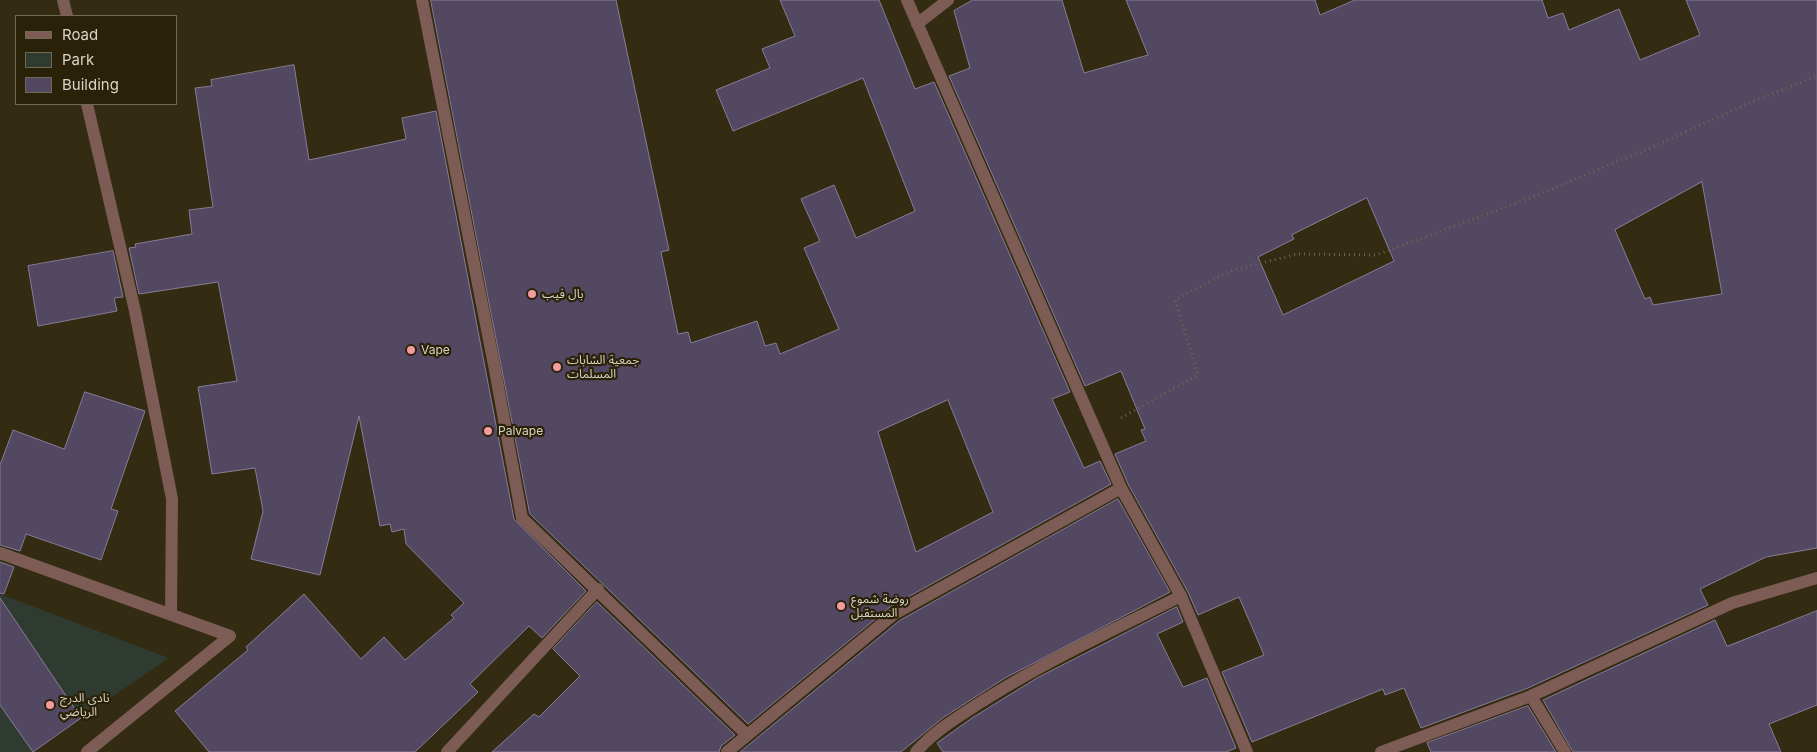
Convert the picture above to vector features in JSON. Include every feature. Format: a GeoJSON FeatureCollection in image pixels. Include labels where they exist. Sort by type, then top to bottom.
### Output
{"type":"FeatureCollection","features":[{"type":"Feature","properties":{"kind":"street"},"geometry":{"type":"LineString","coordinates":[[63,0],[67,15]]}},
{"type":"Feature","properties":{"kind":"street"},"geometry":{"type":"LineString","coordinates":[[422,0],[495,370],[522,518],[748,735]]}},
{"type":"Feature","properties":{"kind":"street"},"geometry":{"type":"LineString","coordinates":[[907,0],[1121,488],[1181,596],[1247,752]]}},
{"type":"Feature","properties":{"kind":"street"},"geometry":{"type":"LineString","coordinates":[[917,24],[948,0]]}},
{"type":"Feature","properties":{"kind":"street"},"geometry":{"type":"LineString","coordinates":[[87,105],[135,311],[172,499],[171,615]]}},
{"type":"Feature","properties":{"kind":"street"},"geometry":{"type":"LineString","coordinates":[[727,752],[894,614],[1121,488]]}},
{"type":"Feature","properties":{"kind":"street"},"geometry":{"type":"LineString","coordinates":[[0,553],[230,636],[87,752]]}},
{"type":"Feature","properties":{"kind":"street"},"geometry":{"type":"LineString","coordinates":[[1381,752],[1530,696],[1732,604],[1817,578]]}},
{"type":"Feature","properties":{"kind":"street"},"geometry":{"type":"LineString","coordinates":[[455,749],[598,589]]}},
{"type":"Feature","properties":{"kind":"street"},"geometry":{"type":"LineString","coordinates":[[916,752],[927,739],[1025,675],[1181,596]]}},
{"type":"Feature","properties":{"kind":"street"},"geometry":{"type":"LineString","coordinates":[[1530,696],[1565,752]]}},
{"type":"Feature","properties":{"kind":"path"},"geometry":{"type":"LineString","coordinates":[[1096,431],[1198,375],[1175,300],[1230,271],[1297,254],[1376,254],[1534,196],[1650,148],[1754,101],[1817,76]]}},
{"type":"Feature","properties":{"kind":"green space","name":"نادي الدرج الرياضي"},"geometry":{"type":"Polygon","coordinates":[[[0,594],[169,658],[31,752],[0,752],[0,594]]]}},
{"type":"Feature","properties":{"kind":"building"},"geometry":{"type":"Polygon","coordinates":[[[431,0],[616,0],[669,250],[661,252],[678,334],[688,332],[691,343],[757,321],[765,346],[776,343],[780,354],[839,329],[804,248],[820,241],[801,199],[834,185],[856,238],[915,211],[863,78],[733,131],[716,90],[770,68],[762,49],[795,36],[780,0],[879,0],[915,89],[934,82],[1070,392],[1052,399],[1084,468],[1100,461],[1111,484],[890,607],[748,724],[530,514],[431,0]],[[948,400],[878,432],[916,552],[993,512],[948,400]]]}},
{"type":"Feature","properties":{"kind":"building"},"geometry":{"type":"Polygon","coordinates":[[[973,0],[1062,0],[1084,73],[1148,55],[1126,0],[1315,0],[1320,15],[1355,0],[1542,0],[1548,18],[1563,13],[1569,30],[1619,9],[1640,60],[1700,35],[1686,0],[1817,0],[1817,548],[1766,557],[1700,589],[1708,605],[1528,688],[1421,728],[1404,688],[1385,695],[1383,689],[1252,742],[1222,672],[1264,655],[1239,597],[1198,615],[1188,592],[1128,484],[1115,454],[1146,441],[1141,430],[1145,429],[1121,371],[1085,386],[949,76],[970,68],[954,11],[973,0]],[[1702,182],[1615,230],[1645,299],[1650,297],[1653,305],[1722,294],[1702,182]],[[1367,198],[1292,235],[1294,239],[1258,257],[1283,315],[1394,261],[1367,198]]]}},
{"type":"Feature","properties":{"kind":"building"},"geometry":{"type":"Polygon","coordinates":[[[294,65],[309,160],[406,139],[402,118],[436,111],[514,519],[586,591],[542,638],[529,626],[470,684],[478,692],[415,752],[209,752],[175,711],[248,650],[246,647],[304,594],[361,659],[384,637],[405,660],[454,618],[451,615],[464,603],[406,544],[404,529],[392,532],[390,524],[380,526],[359,416],[320,575],[251,559],[263,511],[255,468],[212,474],[198,387],[237,381],[218,282],[139,294],[129,248],[136,247],[135,244],[192,234],[189,210],[213,207],[195,88],[212,86],[211,80],[294,65]]]}},
{"type":"Feature","properties":{"kind":"building"},"geometry":{"type":"Polygon","coordinates":[[[113,251],[123,297],[114,298],[117,311],[38,326],[28,266],[113,251]]]}},
{"type":"Feature","properties":{"kind":"building"},"geometry":{"type":"Polygon","coordinates":[[[85,392],[145,411],[111,509],[118,511],[101,560],[26,534],[20,551],[0,545],[0,465],[13,430],[64,449],[85,392]]]}},
{"type":"Feature","properties":{"kind":"building"},"geometry":{"type":"Polygon","coordinates":[[[1118,499],[1170,592],[1005,678],[944,717],[901,752],[740,752],[899,621],[1118,499]]]}},
{"type":"Feature","properties":{"kind":"building"},"geometry":{"type":"Polygon","coordinates":[[[0,562],[14,567],[4,594],[0,593],[0,562]]]}},
{"type":"Feature","properties":{"kind":"building"},"geometry":{"type":"Polygon","coordinates":[[[0,598],[81,718],[33,752],[0,705],[0,598]]]}},
{"type":"Feature","properties":{"kind":"building"},"geometry":{"type":"Polygon","coordinates":[[[597,602],[735,735],[721,746],[719,752],[492,752],[534,714],[539,717],[580,676],[553,649],[597,602]]]}},
{"type":"Feature","properties":{"kind":"building"},"geometry":{"type":"Polygon","coordinates":[[[1177,607],[1183,622],[1157,634],[1183,687],[1207,678],[1236,748],[1226,752],[943,752],[937,743],[972,718],[1037,678],[1177,607]]]}},
{"type":"Feature","properties":{"kind":"building"},"geometry":{"type":"Polygon","coordinates":[[[1817,611],[1817,705],[1769,724],[1781,752],[1573,752],[1543,700],[1715,620],[1727,646],[1817,611]]]}},
{"type":"Feature","properties":{"kind":"building"},"geometry":{"type":"Polygon","coordinates":[[[1528,706],[1556,752],[1431,752],[1427,743],[1528,706]]]}},
{"type":"Feature","properties":{"kind":"place","name":"بال فيب"},"geometry":{"type":"Point","coordinates":[532,294]}},
{"type":"Feature","properties":{"kind":"place","name":"Vape"},"geometry":{"type":"Point","coordinates":[411,350]}},
{"type":"Feature","properties":{"kind":"place","name":"جمعية الشابات المسلمات"},"geometry":{"type":"Point","coordinates":[557,367]}},
{"type":"Feature","properties":{"kind":"place","name":"Palvape"},"geometry":{"type":"Point","coordinates":[488,431]}},
{"type":"Feature","properties":{"kind":"place","name":"روضة شموع المستقبل"},"geometry":{"type":"Point","coordinates":[841,606]}},
{"type":"Feature","properties":{"kind":"place","name":"نادي الدرج الرياضي"},"geometry":{"type":"Point","coordinates":[50,705]}}]}
